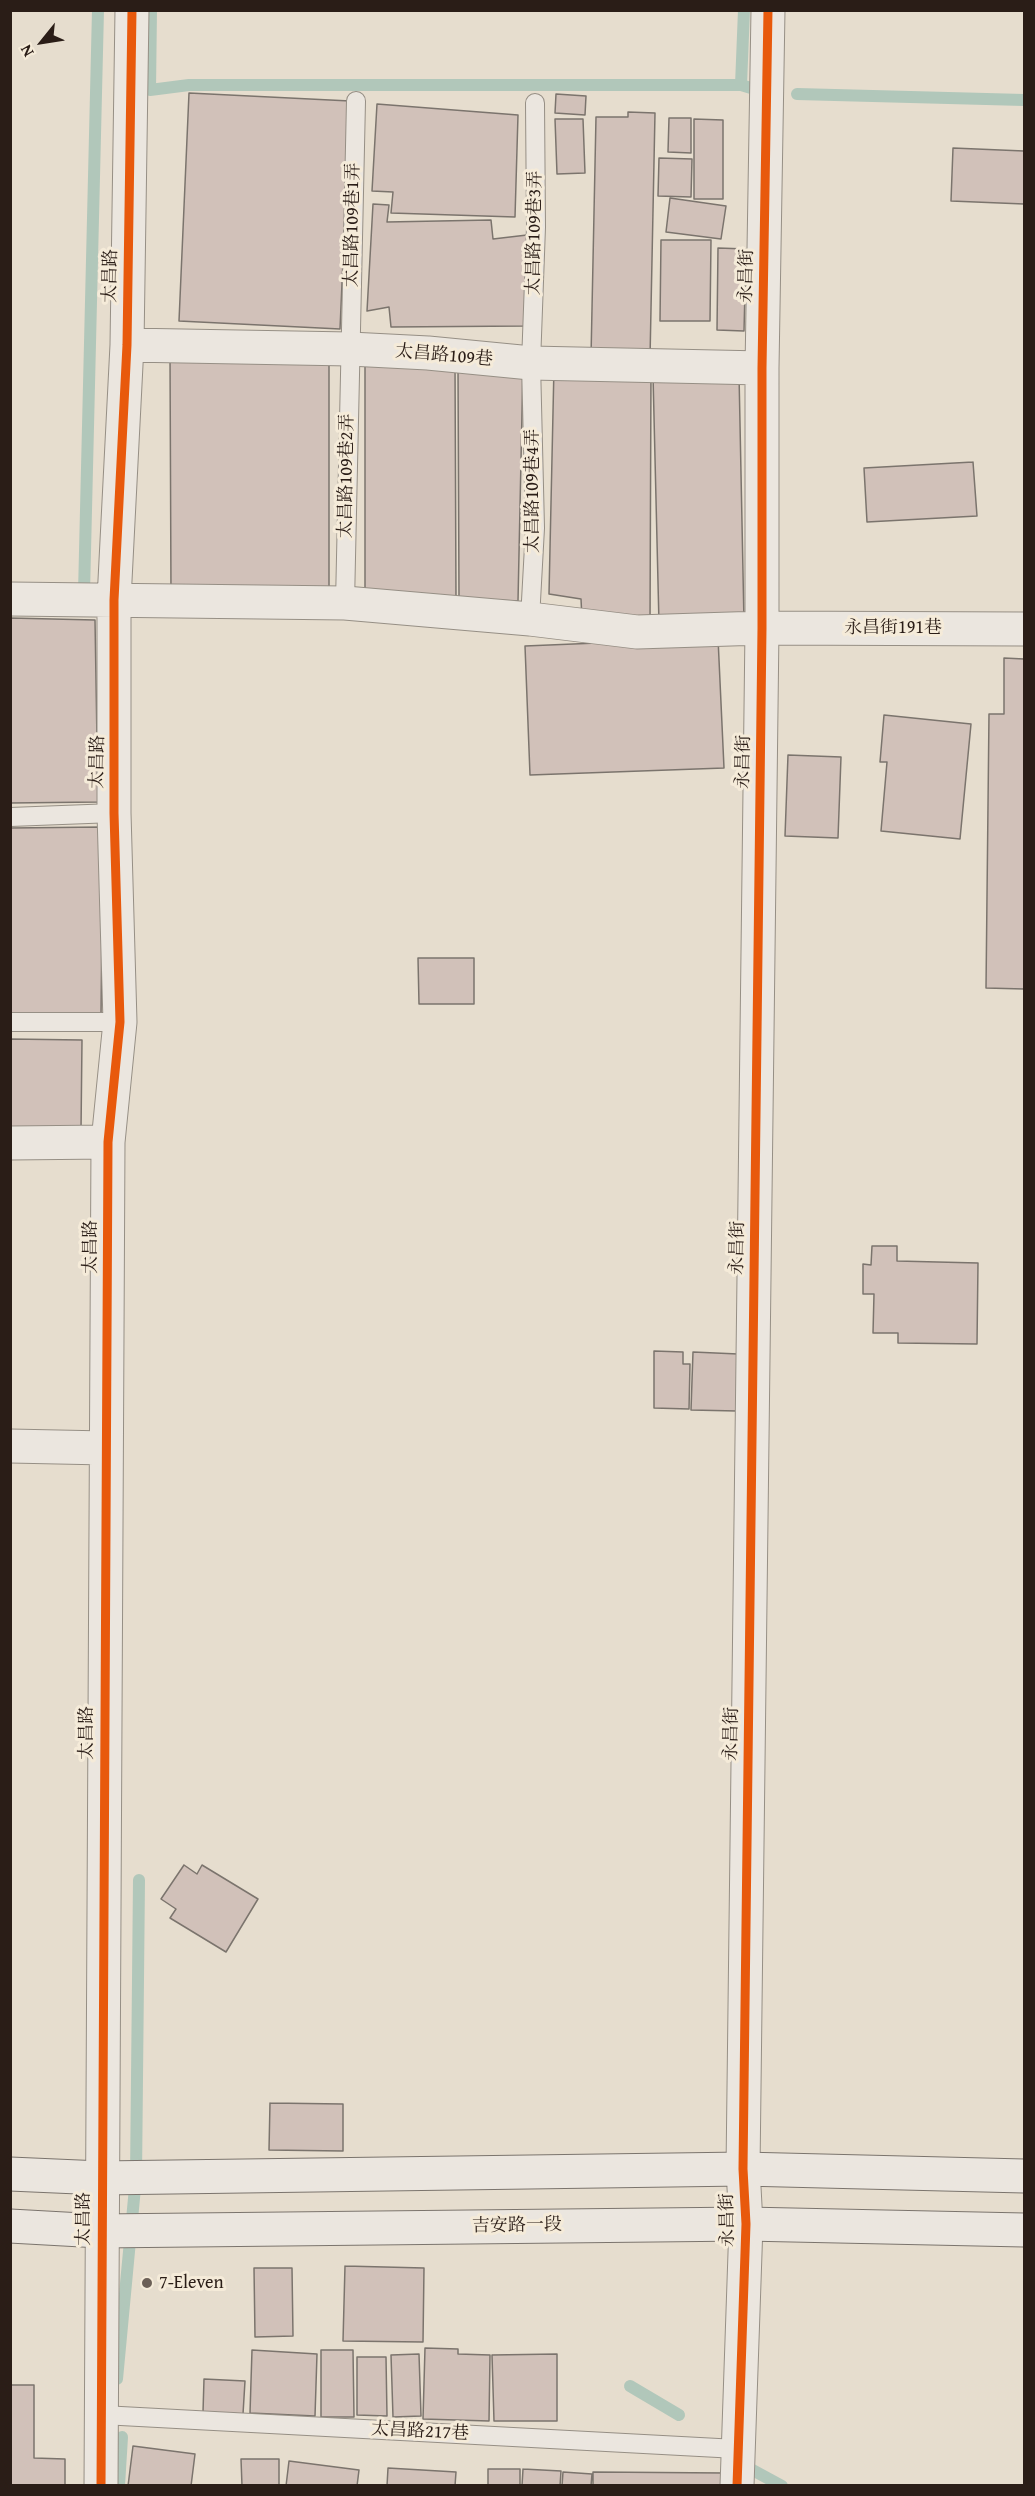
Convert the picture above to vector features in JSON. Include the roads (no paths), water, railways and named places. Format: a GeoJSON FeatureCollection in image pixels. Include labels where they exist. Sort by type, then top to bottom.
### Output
{"type":"FeatureCollection","features":[{"type":"Feature","properties":{"kind":"street","name":"太昌路"},"geometry":{"type":"LineString","coordinates":[[101,2486],[100,2231],[108,1142],[120,1022],[114,813],[114,600],[127,345],[132,10]]}},
{"type":"Feature","properties":{"kind":"street","name":"永昌街"},"geometry":{"type":"LineString","coordinates":[[737,2486],[746,2224],[743,2169],[762,628],[762,368],[768,10]]}},
{"type":"Feature","properties":{"kind":"street","name":"太昌路109巷"},"geometry":{"type":"LineString","coordinates":[[127,345],[350,349],[428,353],[531,363],[762,368]]}},
{"type":"Feature","properties":{"kind":"street","name":"永昌街191巷"},"geometry":{"type":"LineString","coordinates":[[10,599],[345,603],[530,619],[637,632],[762,628],[1024,629]]}},
{"type":"Feature","properties":{"kind":"street"},"geometry":{"type":"LineString","coordinates":[[10,1143],[108,1142]]}},
{"type":"Feature","properties":{"kind":"street"},"geometry":{"type":"LineString","coordinates":[[10,1446],[106,1448]]}},
{"type":"Feature","properties":{"kind":"street"},"geometry":{"type":"LineString","coordinates":[[10,2174],[101,2178],[743,2169],[1024,2176]]}},
{"type":"Feature","properties":{"kind":"street","name":"吉安路一段"},"geometry":{"type":"LineString","coordinates":[[10,2226],[100,2231],[746,2224],[1024,2230]]}},
{"type":"Feature","properties":{"kind":"lane","name":"太昌路109巷1弄"},"geometry":{"type":"LineString","coordinates":[[350,349],[356,101]]}},
{"type":"Feature","properties":{"kind":"lane","name":"太昌路109巷3弄"},"geometry":{"type":"LineString","coordinates":[[531,363],[536,227],[535,104]]}},
{"type":"Feature","properties":{"kind":"lane","name":"太昌路109巷2弄"},"geometry":{"type":"LineString","coordinates":[[345,603],[350,349]]}},
{"type":"Feature","properties":{"kind":"lane","name":"太昌路109巷4弄"},"geometry":{"type":"LineString","coordinates":[[530,619],[535,528],[531,363]]}},
{"type":"Feature","properties":{"kind":"lane"},"geometry":{"type":"LineString","coordinates":[[10,817],[114,813]]}},
{"type":"Feature","properties":{"kind":"lane"},"geometry":{"type":"LineString","coordinates":[[10,1022],[120,1022]]}},
{"type":"Feature","properties":{"kind":"lane","name":"太昌路217巷"},"geometry":{"type":"LineString","coordinates":[[102,2415],[737,2449]]}},
{"type":"Feature","properties":{"kind":"waterway"},"geometry":{"type":"LineString","coordinates":[[84,593],[98,10]]}},
{"type":"Feature","properties":{"kind":"waterway"},"geometry":{"type":"LineString","coordinates":[[151,10],[150,90],[189,85],[741,85],[751,88]]}},
{"type":"Feature","properties":{"kind":"waterway"},"geometry":{"type":"LineString","coordinates":[[741,85],[744,10]]}},
{"type":"Feature","properties":{"kind":"waterway"},"geometry":{"type":"LineString","coordinates":[[797,94],[1024,100]]}},
{"type":"Feature","properties":{"kind":"waterway"},"geometry":{"type":"LineString","coordinates":[[117,2379],[136,2177],[139,1880]]}},
{"type":"Feature","properties":{"kind":"waterway"},"geometry":{"type":"LineString","coordinates":[[630,2386],[679,2415]]}},
{"type":"Feature","properties":{"kind":"waterway"},"geometry":{"type":"LineString","coordinates":[[119,2486],[122,2437]]}},
{"type":"Feature","properties":{"kind":"waterway"},"geometry":{"type":"LineString","coordinates":[[747,2467],[782,2486]]}},
{"type":"Feature","properties":{"kind":"place","name":"7-Eleven"},"geometry":{"type":"Point","coordinates":[147,2283]}}]}
